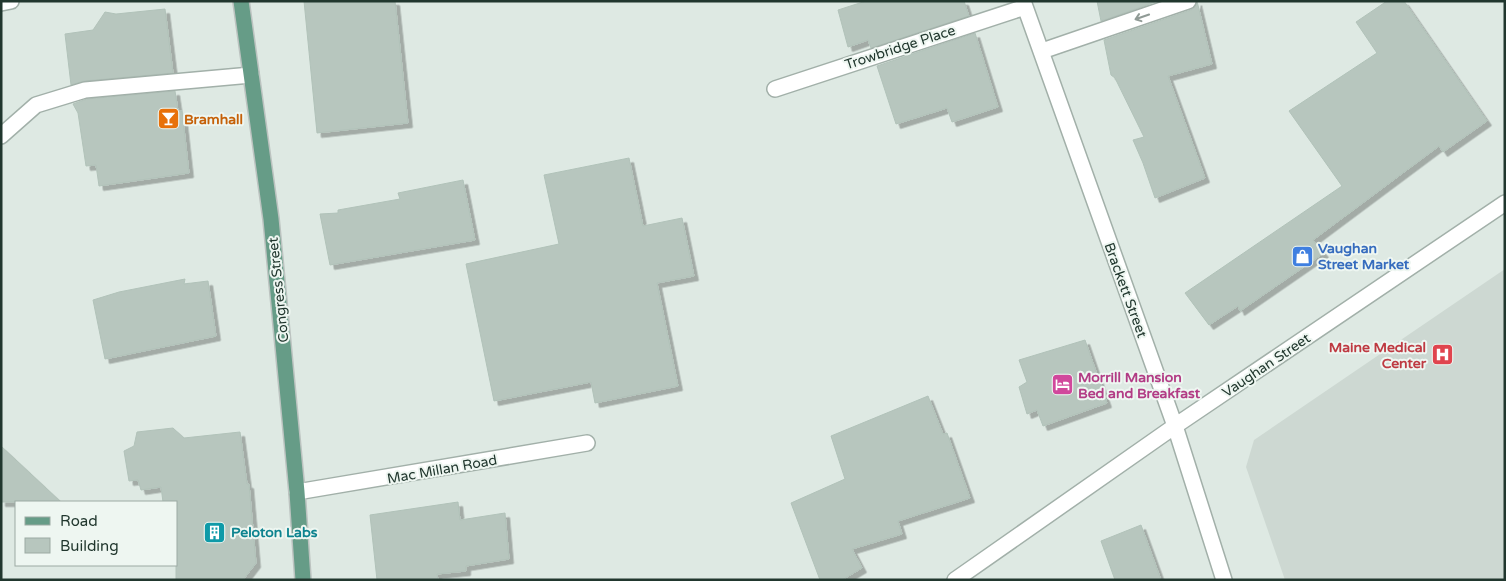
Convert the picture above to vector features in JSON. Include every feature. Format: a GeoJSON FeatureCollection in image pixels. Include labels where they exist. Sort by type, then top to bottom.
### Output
{"type":"FeatureCollection","features":[{"type":"Feature","properties":{"kind":"main road","name":"Congress Street"},"geometry":{"type":"LineString","coordinates":[[241,1],[271,219],[298,492],[303,580]]}},
{"type":"Feature","properties":{"kind":"street"},"geometry":{"type":"LineString","coordinates":[[1,3],[11,1]]}},
{"type":"Feature","properties":{"kind":"street"},"geometry":{"type":"LineString","coordinates":[[1042,52],[1188,1]]}},
{"type":"Feature","properties":{"kind":"street","name":"Brackett Street"},"geometry":{"type":"LineString","coordinates":[[1024,4],[1175,426],[1224,580]]}},
{"type":"Feature","properties":{"kind":"street","name":"Trowbridge Place"},"geometry":{"type":"LineString","coordinates":[[775,89],[1024,4]]}},
{"type":"Feature","properties":{"kind":"street"},"geometry":{"type":"LineString","coordinates":[[1,136],[36,105],[85,90],[251,75]]}},
{"type":"Feature","properties":{"kind":"street","name":"Vaughan Street"},"geometry":{"type":"LineString","coordinates":[[954,580],[1175,426],[1505,203]]}},
{"type":"Feature","properties":{"kind":"street","name":"Mac Millan Road"},"geometry":{"type":"LineString","coordinates":[[298,492],[587,444]]}},
{"type":"Feature","properties":{"kind":"shaded area","name":"Maine Medical Center"},"geometry":{"type":"Polygon","coordinates":[[[1505,269],[1505,580],[1285,580],[1246,467],[1254,440],[1505,269]]]}},
{"type":"Feature","properties":{"kind":"building"},"geometry":{"type":"Polygon","coordinates":[[[304,1],[395,1],[408,123],[317,133],[304,1]]]}},
{"type":"Feature","properties":{"kind":"building"},"geometry":{"type":"Polygon","coordinates":[[[866,1],[964,1],[969,16],[871,48],[868,40],[848,47],[838,10],[866,1]]]}},
{"type":"Feature","properties":{"kind":"building"},"geometry":{"type":"Polygon","coordinates":[[[1097,1],[1158,1],[1101,21],[1097,1]]]}},
{"type":"Feature","properties":{"kind":"building"},"geometry":{"type":"Polygon","coordinates":[[[1197,1],[1212,64],[1168,76],[1205,178],[1155,198],[1133,140],[1144,137],[1115,78],[1111,75],[1104,40],[1191,10],[1195,7],[1197,1]]]}},
{"type":"Feature","properties":{"kind":"building"},"geometry":{"type":"Polygon","coordinates":[[[1387,1],[1404,1],[1487,121],[1443,152],[1439,146],[1313,240],[1324,253],[1240,311],[1238,306],[1209,325],[1185,293],[1342,186],[1289,111],[1377,53],[1356,22],[1387,1]]]}},
{"type":"Feature","properties":{"kind":"building"},"geometry":{"type":"Polygon","coordinates":[[[165,9],[173,73],[84,81],[71,85],[65,34],[93,30],[105,12],[116,14],[165,9]]]}},
{"type":"Feature","properties":{"kind":"building"},"geometry":{"type":"Polygon","coordinates":[[[975,33],[998,107],[952,122],[947,108],[896,124],[877,66],[975,33]]]}},
{"type":"Feature","properties":{"kind":"building"},"geometry":{"type":"Polygon","coordinates":[[[175,91],[178,111],[182,111],[189,173],[99,186],[96,165],[86,166],[78,113],[73,104],[87,99],[175,91]]]}},
{"type":"Feature","properties":{"kind":"building"},"geometry":{"type":"Polygon","coordinates":[[[629,158],[643,226],[682,218],[694,276],[657,283],[678,386],[595,403],[591,382],[494,401],[466,264],[559,244],[544,175],[629,158]]]}},
{"type":"Feature","properties":{"kind":"building"},"geometry":{"type":"Polygon","coordinates":[[[463,180],[475,240],[330,265],[320,214],[338,213],[338,210],[400,199],[398,193],[463,180]]]}},
{"type":"Feature","properties":{"kind":"building"},"geometry":{"type":"Polygon","coordinates":[[[185,279],[184,284],[208,281],[216,336],[105,359],[93,300],[119,292],[185,279]]]}},
{"type":"Feature","properties":{"kind":"building","name":"Morrill Mansion Bed and Breakfast"},"geometry":{"type":"Polygon","coordinates":[[[1085,340],[1107,403],[1043,426],[1037,410],[1027,414],[1019,387],[1027,382],[1019,360],[1085,340]]]}},
{"type":"Feature","properties":{"kind":"building"},"geometry":{"type":"Polygon","coordinates":[[[928,396],[943,434],[947,433],[970,498],[898,521],[902,534],[852,549],[862,568],[842,580],[820,580],[791,503],[845,479],[831,436],[928,396]]]}},
{"type":"Feature","properties":{"kind":"building"},"geometry":{"type":"Polygon","coordinates":[[[173,428],[184,438],[240,432],[247,484],[249,484],[256,563],[243,580],[176,580],[176,566],[178,566],[178,501],[163,501],[161,487],[141,490],[138,480],[129,481],[124,451],[134,446],[137,432],[173,428]]]}},
{"type":"Feature","properties":{"kind":"building"},"geometry":{"type":"Polygon","coordinates":[[[1,446],[60,501],[15,501],[1,502],[1,446]]]}},
{"type":"Feature","properties":{"kind":"building"},"geometry":{"type":"Polygon","coordinates":[[[458,502],[460,520],[505,513],[509,559],[466,566],[466,571],[437,574],[438,580],[377,580],[370,515],[458,502]]]}},
{"type":"Feature","properties":{"kind":"building"},"geometry":{"type":"Polygon","coordinates":[[[1141,525],[1161,580],[1115,580],[1101,541],[1141,525]]]}},
{"type":"Feature","properties":{"kind":"place","name":"Bramhall"},"geometry":{"type":"Point","coordinates":[168,119]}},
{"type":"Feature","properties":{"kind":"place","name":"Vaughan Street Market"},"geometry":{"type":"Point","coordinates":[1302,256]}},
{"type":"Feature","properties":{"kind":"place","name":"Maine Medical Center"},"geometry":{"type":"Point","coordinates":[1442,355]}},
{"type":"Feature","properties":{"kind":"place","name":"Morrill Mansion Bed and Breakfast"},"geometry":{"type":"Point","coordinates":[1062,385]}},
{"type":"Feature","properties":{"kind":"place","name":"Peloton Labs"},"geometry":{"type":"Point","coordinates":[215,532]}}]}
